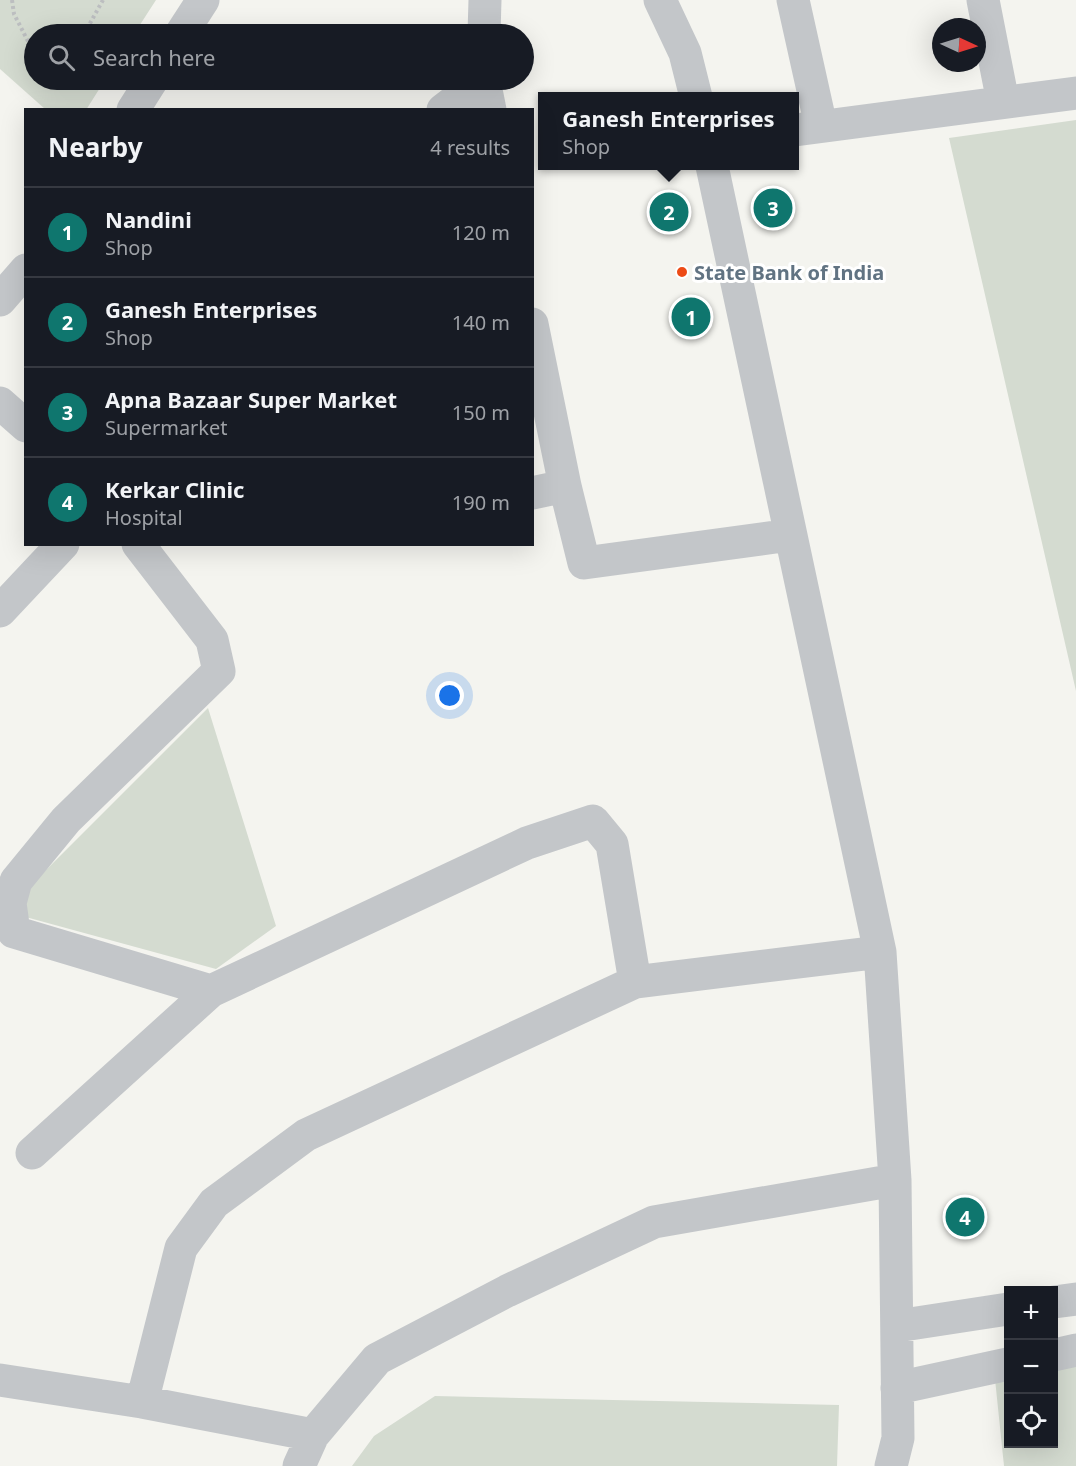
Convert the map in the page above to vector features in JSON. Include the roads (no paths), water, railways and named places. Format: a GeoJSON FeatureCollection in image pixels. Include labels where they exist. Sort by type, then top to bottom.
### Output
{"type":"FeatureCollection","features":[{"type":"Feature","properties":{"kind":"street"},"geometry":{"type":"LineString","coordinates":[[187,24],[202,0]]}},
{"type":"Feature","properties":{"kind":"street"},"geometry":{"type":"LineString","coordinates":[[484,24],[485,0]]}},
{"type":"Feature","properties":{"kind":"street"},"geometry":{"type":"LineString","coordinates":[[660,0],[685,53],[695,92]]}},
{"type":"Feature","properties":{"kind":"street"},"geometry":{"type":"LineString","coordinates":[[793,0],[808,128],[1076,93]]}},
{"type":"Feature","properties":{"kind":"street"},"geometry":{"type":"LineString","coordinates":[[983,0],[1003,102]]}},
{"type":"Feature","properties":{"kind":"street"},"geometry":{"type":"LineString","coordinates":[[134,108],[146,90]]}},
{"type":"Feature","properties":{"kind":"street"},"geometry":{"type":"LineString","coordinates":[[446,108],[470,90]]}},
{"type":"Feature","properties":{"kind":"street"},"geometry":{"type":"LineString","coordinates":[[485,90],[490,108]]}},
{"type":"Feature","properties":{"kind":"street"},"geometry":{"type":"LineString","coordinates":[[713,170],[880,952],[895,1180],[898,1438],[891,1466]]}},
{"type":"Feature","properties":{"kind":"street"},"geometry":{"type":"LineString","coordinates":[[0,300],[24,272]]}},
{"type":"Feature","properties":{"kind":"street"},"geometry":{"type":"LineString","coordinates":[[534,334],[565,486],[584,562],[790,536]]}},
{"type":"Feature","properties":{"kind":"street"},"geometry":{"type":"LineString","coordinates":[[0,403],[24,424]]}},
{"type":"Feature","properties":{"kind":"street"},"geometry":{"type":"LineString","coordinates":[[534,493],[565,486]]}},
{"type":"Feature","properties":{"kind":"street"},"geometry":{"type":"LineString","coordinates":[[0,611],[61,546]]}},
{"type":"Feature","properties":{"kind":"street"},"geometry":{"type":"LineString","coordinates":[[140,546],[212,640],[219,671],[66,820],[16,881],[10,903],[14,932],[211,991]]}},
{"type":"Feature","properties":{"kind":"street"},"geometry":{"type":"LineString","coordinates":[[32,1153],[211,991],[527,843],[593,821],[612,843],[635,982]]}},
{"type":"Feature","properties":{"kind":"street"},"geometry":{"type":"LineString","coordinates":[[142,1402],[181,1248],[214,1203],[306,1135],[635,982],[880,952]]}},
{"type":"Feature","properties":{"kind":"street"},"geometry":{"type":"LineString","coordinates":[[299,1466],[313,1435],[377,1359],[507,1292],[654,1222],[895,1180]]}},
{"type":"Feature","properties":{"kind":"street"},"geometry":{"type":"LineString","coordinates":[[1058,1301],[1076,1299]]}},
{"type":"Feature","properties":{"kind":"street"},"geometry":{"type":"LineString","coordinates":[[897,1326],[1004,1310]]}},
{"type":"Feature","properties":{"kind":"street"},"geometry":{"type":"LineString","coordinates":[[1058,1354],[1076,1350]]}},
{"type":"Feature","properties":{"kind":"street"},"geometry":{"type":"LineString","coordinates":[[897,1388],[1004,1365]]}},
{"type":"Feature","properties":{"kind":"street"},"geometry":{"type":"LineString","coordinates":[[0,1380],[142,1402],[313,1435]]}},
{"type":"Feature","properties":{"kind":"place","name":"Apna Bazaar Super Market"},"geometry":{"type":"Point","coordinates":[773,208]}},
{"type":"Feature","properties":{"kind":"place","name":"Ganesh Enterprises"},"geometry":{"type":"Point","coordinates":[669,212]}},
{"type":"Feature","properties":{"kind":"place","name":"State Bank of India"},"geometry":{"type":"Point","coordinates":[682,272]}},
{"type":"Feature","properties":{"kind":"place","name":"Nandini"},"geometry":{"type":"Point","coordinates":[691,317]}},
{"type":"Feature","properties":{"kind":"place","name":"Kerkar Clinic"},"geometry":{"type":"Point","coordinates":[965,1217]}}]}
